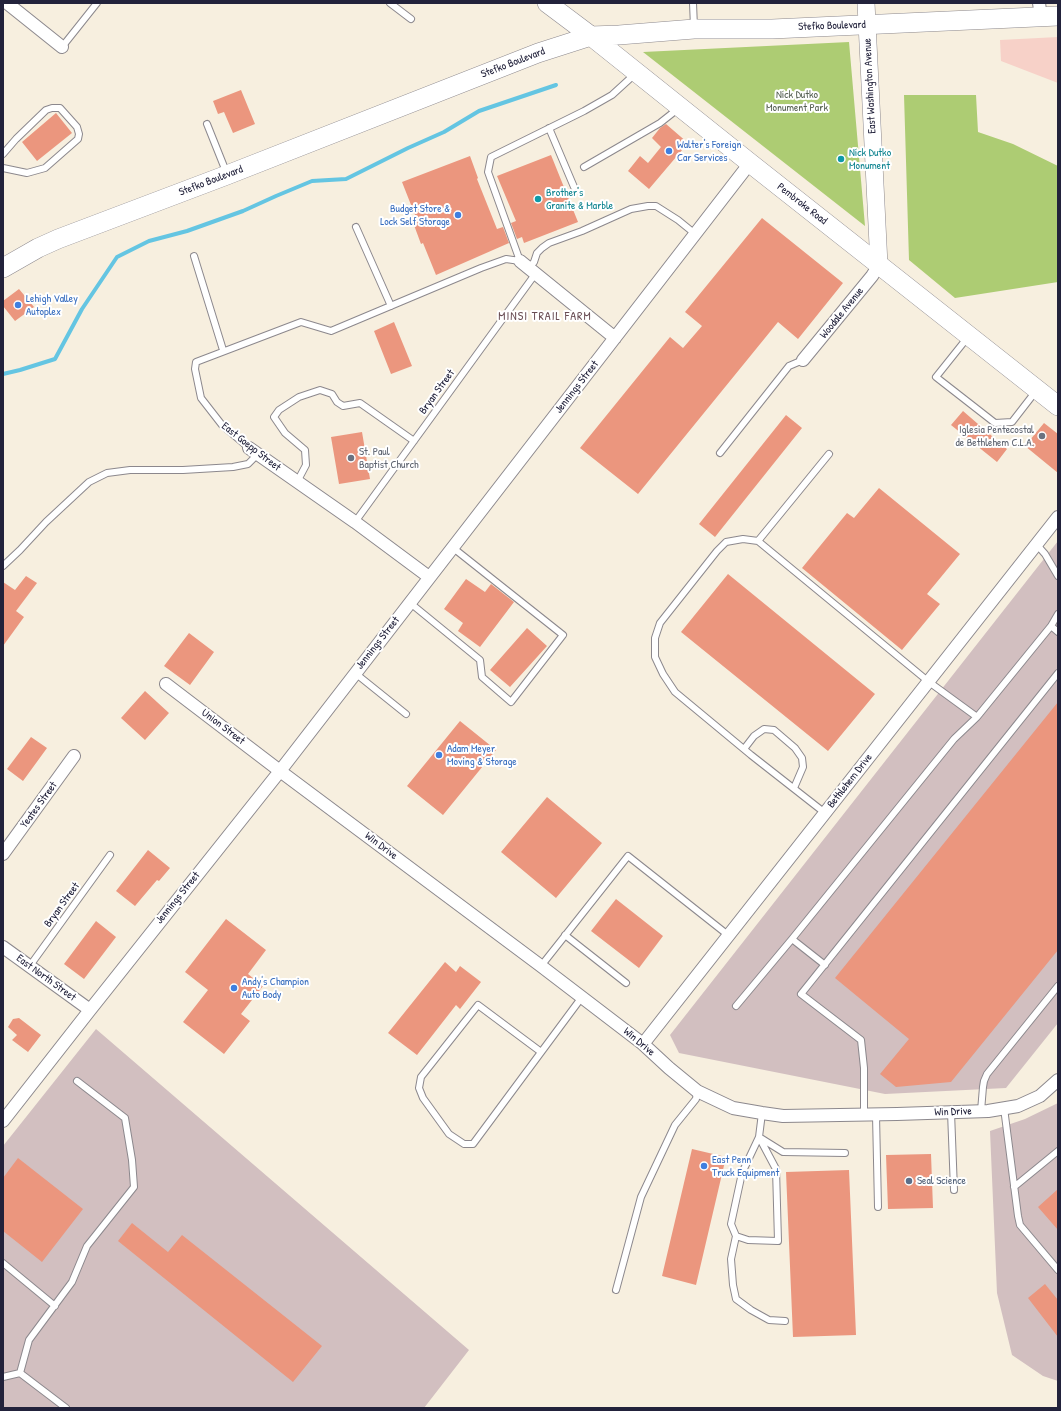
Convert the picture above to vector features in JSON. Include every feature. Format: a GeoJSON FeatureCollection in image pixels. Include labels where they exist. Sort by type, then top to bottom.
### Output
{"type":"FeatureCollection","features":[{"type":"Feature","properties":{"kind":"main road","name":"Pembroke Road"},"geometry":{"type":"LineString","coordinates":[[547,3],[637,72],[680,108],[1058,406]]}},
{"type":"Feature","properties":{"kind":"main road","name":"Stefko Boulevard"},"geometry":{"type":"LineString","coordinates":[[3,267],[51,242],[227,175],[538,53],[591,36],[694,29],[772,29],[867,25],[1046,12]]}},
{"type":"Feature","properties":{"kind":"street"},"geometry":{"type":"LineString","coordinates":[[7,3],[62,47]]}},
{"type":"Feature","properties":{"kind":"street","name":"East Washington Avenue"},"geometry":{"type":"LineString","coordinates":[[866,3],[879,265]]}},
{"type":"Feature","properties":{"kind":"street","name":"Jennings Street"},"geometry":{"type":"LineString","coordinates":[[3,1121],[280,771],[409,602],[615,338],[694,233],[750,163]]}},
{"type":"Feature","properties":{"kind":"street","name":"Woodale Avenue"},"geometry":{"type":"LineString","coordinates":[[803,360],[872,276],[879,265]]}},
{"type":"Feature","properties":{"kind":"street"},"geometry":{"type":"LineString","coordinates":[[528,268],[615,338]]}},
{"type":"Feature","properties":{"kind":"street","name":"East Goepp Street"},"geometry":{"type":"LineString","coordinates":[[254,451],[355,522],[429,577]]}},
{"type":"Feature","properties":{"kind":"street","name":"Bethlehem Drive"},"geometry":{"type":"LineString","coordinates":[[643,1044],[1058,518]]}},
{"type":"Feature","properties":{"kind":"street","name":"Union Street"},"geometry":{"type":"LineString","coordinates":[[166,684],[280,771]]}},
{"type":"Feature","properties":{"kind":"street","name":"Yeates Street"},"geometry":{"type":"LineString","coordinates":[[3,854],[74,756]]}},
{"type":"Feature","properties":{"kind":"street","name":"Win Drive"},"geometry":{"type":"LineString","coordinates":[[280,771],[582,997],[643,1044],[697,1091],[733,1108],[783,1116],[981,1111],[1018,1106],[1040,1096],[1058,1080]]}},
{"type":"Feature","properties":{"kind":"street","name":"East North Street"},"geometry":{"type":"LineString","coordinates":[[3,946],[29,967],[90,1010]]}},
{"type":"Feature","properties":{"kind":"lane"},"geometry":{"type":"LineString","coordinates":[[62,47],[97,3]]}},
{"type":"Feature","properties":{"kind":"lane"},"geometry":{"type":"LineString","coordinates":[[390,3],[411,19]]}},
{"type":"Feature","properties":{"kind":"lane"},"geometry":{"type":"LineString","coordinates":[[693,3],[694,29]]}},
{"type":"Feature","properties":{"kind":"lane"},"geometry":{"type":"LineString","coordinates":[[528,268],[488,172],[491,156],[584,111],[612,95],[637,72]]}},
{"type":"Feature","properties":{"kind":"lane"},"geometry":{"type":"LineString","coordinates":[[3,154],[46,110],[60,108],[77,126],[79,134],[78,139],[45,168],[27,174],[3,168]]}},
{"type":"Feature","properties":{"kind":"lane"},"geometry":{"type":"LineString","coordinates":[[584,167],[660,123],[680,108]]}},
{"type":"Feature","properties":{"kind":"lane"},"geometry":{"type":"LineString","coordinates":[[207,124],[227,175]]}},
{"type":"Feature","properties":{"kind":"lane"},"geometry":{"type":"LineString","coordinates":[[548,128],[574,187]]}},
{"type":"Feature","properties":{"kind":"lane","name":"Bryan Street"},"geometry":{"type":"LineString","coordinates":[[355,522],[414,441],[528,268],[534,262],[537,253],[542,248],[549,243],[582,232],[631,209],[648,206],[656,206],[678,220],[694,233]]}},
{"type":"Feature","properties":{"kind":"lane"},"geometry":{"type":"LineString","coordinates":[[356,227],[391,306],[506,259],[528,268]]}},
{"type":"Feature","properties":{"kind":"lane"},"geometry":{"type":"LineString","coordinates":[[194,256],[224,350]]}},
{"type":"Feature","properties":{"kind":"lane","name":"East Goepp Street"},"geometry":{"type":"LineString","coordinates":[[254,451],[222,425],[201,398],[195,369],[196,362],[300,322],[331,331],[391,306]]}},
{"type":"Feature","properties":{"kind":"lane"},"geometry":{"type":"LineString","coordinates":[[969,335],[936,377],[995,423],[1012,422],[1037,389]]}},
{"type":"Feature","properties":{"kind":"lane"},"geometry":{"type":"LineString","coordinates":[[720,453],[789,366],[803,360]]}},
{"type":"Feature","properties":{"kind":"lane"},"geometry":{"type":"LineString","coordinates":[[297,482],[306,465],[305,450],[285,433],[274,417],[279,410],[299,397],[320,390],[332,394],[337,402],[343,406],[360,403],[414,441]]}},
{"type":"Feature","properties":{"kind":"lane"},"geometry":{"type":"LineString","coordinates":[[3,566],[46,522],[89,482],[107,473],[130,470],[182,470],[233,467],[248,464],[254,451]]}},
{"type":"Feature","properties":{"kind":"lane"},"geometry":{"type":"LineString","coordinates":[[758,541],[829,454]]}},
{"type":"Feature","properties":{"kind":"lane"},"geometry":{"type":"LineString","coordinates":[[825,813],[675,692],[663,674],[656,657],[655,638],[660,623],[716,551],[726,542],[743,539],[758,541],[929,682],[977,717]]}},
{"type":"Feature","properties":{"kind":"lane"},"geometry":{"type":"LineString","coordinates":[[1037,545],[1045,554],[1058,576]]}},
{"type":"Feature","properties":{"kind":"lane"},"geometry":{"type":"LineString","coordinates":[[409,602],[480,660],[482,677],[510,702],[563,635],[452,547]]}},
{"type":"Feature","properties":{"kind":"lane"},"geometry":{"type":"LineString","coordinates":[[736,1006],[954,739],[977,717],[1051,626],[1058,614]]}},
{"type":"Feature","properties":{"kind":"lane"},"geometry":{"type":"LineString","coordinates":[[1051,626],[1058,632]]}},
{"type":"Feature","properties":{"kind":"lane"},"geometry":{"type":"LineString","coordinates":[[355,672],[406,714]]}},
{"type":"Feature","properties":{"kind":"lane"},"geometry":{"type":"LineString","coordinates":[[878,1207],[870,1115],[861,1040],[801,994],[1058,673]]}},
{"type":"Feature","properties":{"kind":"lane"},"geometry":{"type":"LineString","coordinates":[[744,749],[754,736],[764,729],[774,730],[795,748],[802,758],[803,767],[794,788]]}},
{"type":"Feature","properties":{"kind":"lane","name":"Bryan Street"},"geometry":{"type":"LineString","coordinates":[[29,967],[110,855]]}},
{"type":"Feature","properties":{"kind":"lane"},"geometry":{"type":"LineString","coordinates":[[541,966],[628,856],[728,935]]}},
{"type":"Feature","properties":{"kind":"lane"},"geometry":{"type":"LineString","coordinates":[[565,935],[626,983]]}},
{"type":"Feature","properties":{"kind":"lane"},"geometry":{"type":"LineString","coordinates":[[792,939],[825,965]]}},
{"type":"Feature","properties":{"kind":"lane"},"geometry":{"type":"LineString","coordinates":[[981,1111],[982,1087],[987,1074],[1058,986]]}},
{"type":"Feature","properties":{"kind":"lane"},"geometry":{"type":"LineString","coordinates":[[540,1052],[478,1005],[421,1078],[419,1088],[423,1098],[449,1134],[464,1144],[474,1144],[540,1052],[582,997]]}},
{"type":"Feature","properties":{"kind":"lane"},"geometry":{"type":"LineString","coordinates":[[20,1373],[29,1340],[72,1282],[86,1246],[134,1187],[132,1160],[125,1118],[77,1080]]}},
{"type":"Feature","properties":{"kind":"lane"},"geometry":{"type":"LineString","coordinates":[[616,1290],[641,1197],[675,1125],[696,1099],[697,1091]]}},
{"type":"Feature","properties":{"kind":"lane"},"geometry":{"type":"LineString","coordinates":[[1004,1108],[1020,1225],[1058,1270]]}},
{"type":"Feature","properties":{"kind":"lane"},"geometry":{"type":"LineString","coordinates":[[951,1112],[954,1190]]}},
{"type":"Feature","properties":{"kind":"lane"},"geometry":{"type":"LineString","coordinates":[[762,1113],[759,1137],[742,1173],[731,1224],[736,1236],[731,1259],[733,1285],[736,1299],[751,1310],[768,1320],[785,1321]]}},
{"type":"Feature","properties":{"kind":"lane"},"geometry":{"type":"LineString","coordinates":[[759,1137],[783,1152],[846,1153]]}},
{"type":"Feature","properties":{"kind":"lane"},"geometry":{"type":"LineString","coordinates":[[736,1236],[748,1240],[778,1241],[776,1169],[759,1137]]}},
{"type":"Feature","properties":{"kind":"lane"},"geometry":{"type":"LineString","coordinates":[[1014,1187],[1058,1151]]}},
{"type":"Feature","properties":{"kind":"lane"},"geometry":{"type":"LineString","coordinates":[[3,1263],[55,1306]]}},
{"type":"Feature","properties":{"kind":"lane"},"geometry":{"type":"LineString","coordinates":[[3,1377],[20,1373]]}},
{"type":"Feature","properties":{"kind":"lane"},"geometry":{"type":"LineString","coordinates":[[20,1373],[66,1408]]}},
{"type":"Feature","properties":{"kind":"shaded area"},"geometry":{"type":"Polygon","coordinates":[[[1058,37],[1058,83],[1001,61],[1000,40],[1058,37]]]}},
{"type":"Feature","properties":{"kind":"shaded area"},"geometry":{"type":"Polygon","coordinates":[[[1058,541],[1058,1023],[1006,1088],[885,1094],[679,1053],[670,1035],[1058,541]]]}},
{"type":"Feature","properties":{"kind":"shaded area"},"geometry":{"type":"Polygon","coordinates":[[[96,1029],[469,1350],[424,1408],[3,1408],[3,1146],[96,1029]]]}},
{"type":"Feature","properties":{"kind":"shaded area"},"geometry":{"type":"Polygon","coordinates":[[[1058,1103],[1058,1381],[1043,1376],[1012,1355],[997,1293],[990,1131],[1025,1119],[1058,1103]]]}},
{"type":"Feature","properties":{"kind":"green space","name":"Nick Dutko Monument Park"},"geometry":{"type":"Polygon","coordinates":[[[849,42],[865,226],[643,52],[849,42]]]}},
{"type":"Feature","properties":{"kind":"green space"},"geometry":{"type":"Polygon","coordinates":[[[904,95],[976,95],[978,132],[1013,144],[1058,166],[1058,282],[955,298],[909,260],[904,95]]]}},
{"type":"Feature","properties":{"kind":"building"},"geometry":{"type":"Polygon","coordinates":[[[241,90],[255,124],[233,133],[224,112],[218,114],[213,101],[241,90]]]}},
{"type":"Feature","properties":{"kind":"building"},"geometry":{"type":"Polygon","coordinates":[[[56,113],[72,133],[37,161],[22,142],[56,113]]]}},
{"type":"Feature","properties":{"kind":"building","name":"Walter's Foreign Car Services"},"geometry":{"type":"Polygon","coordinates":[[[666,124],[688,143],[649,189],[628,171],[640,156],[648,163],[661,147],[652,138],[660,128],[666,124]]]}},
{"type":"Feature","properties":{"kind":"building","name":"Brother's Granite & Marble"},"geometry":{"type":"Polygon","coordinates":[[[551,155],[578,222],[524,243],[522,237],[517,239],[511,223],[516,221],[497,176],[551,155]]]}},
{"type":"Feature","properties":{"kind":"building"},"geometry":{"type":"Polygon","coordinates":[[[470,156],[478,178],[477,179],[497,229],[503,227],[509,243],[436,275],[423,243],[421,244],[411,217],[415,215],[402,182],[470,156]]]}},
{"type":"Feature","properties":{"kind":"building"},"geometry":{"type":"Polygon","coordinates":[[[762,218],[843,283],[798,339],[778,322],[638,494],[580,448],[670,337],[683,348],[702,326],[685,312],[762,218]]]}},
{"type":"Feature","properties":{"kind":"building"},"geometry":{"type":"Polygon","coordinates":[[[19,289],[34,307],[15,321],[3,306],[3,301],[19,289]]]}},
{"type":"Feature","properties":{"kind":"building"},"geometry":{"type":"Polygon","coordinates":[[[394,322],[412,366],[391,374],[374,331],[394,322]]]}},
{"type":"Feature","properties":{"kind":"building"},"geometry":{"type":"Polygon","coordinates":[[[963,411],[1007,449],[997,462],[951,425],[963,411]]]}},
{"type":"Feature","properties":{"kind":"building"},"geometry":{"type":"Polygon","coordinates":[[[786,415],[802,428],[715,537],[699,524],[786,415]]]}},
{"type":"Feature","properties":{"kind":"building"},"geometry":{"type":"Polygon","coordinates":[[[1044,423],[1058,434],[1058,473],[1025,446],[1044,423]]]}},
{"type":"Feature","properties":{"kind":"building","name":"St. Paul Baptist Church"},"geometry":{"type":"Polygon","coordinates":[[[362,432],[370,479],[339,484],[331,437],[362,432]]]}},
{"type":"Feature","properties":{"kind":"building"},"geometry":{"type":"Polygon","coordinates":[[[879,488],[960,554],[927,594],[940,604],[902,650],[802,568],[847,513],[854,518],[879,488]]]}},
{"type":"Feature","properties":{"kind":"building"},"geometry":{"type":"Polygon","coordinates":[[[728,574],[875,694],[828,751],[681,632],[728,574]]]}},
{"type":"Feature","properties":{"kind":"building"},"geometry":{"type":"Polygon","coordinates":[[[26,576],[37,583],[16,611],[24,617],[3,646],[3,582],[15,590],[26,576]]]}},
{"type":"Feature","properties":{"kind":"building"},"geometry":{"type":"Polygon","coordinates":[[[466,579],[485,592],[491,584],[514,602],[480,647],[458,631],[463,623],[444,609],[466,579]]]}},
{"type":"Feature","properties":{"kind":"building"},"geometry":{"type":"Polygon","coordinates":[[[527,628],[547,646],[510,687],[490,670],[527,628]]]}},
{"type":"Feature","properties":{"kind":"building"},"geometry":{"type":"Polygon","coordinates":[[[189,633],[214,652],[190,685],[164,666],[189,633]]]}},
{"type":"Feature","properties":{"kind":"building"},"geometry":{"type":"Polygon","coordinates":[[[145,691],[169,713],[145,740],[121,718],[145,691]]]}},
{"type":"Feature","properties":{"kind":"building"},"geometry":{"type":"Polygon","coordinates":[[[1058,702],[1058,950],[951,1082],[896,1087],[880,1074],[909,1039],[835,978],[1058,702]]]}},
{"type":"Feature","properties":{"kind":"building"},"geometry":{"type":"Polygon","coordinates":[[[460,721],[496,750],[443,815],[407,786],[460,721]]]}},
{"type":"Feature","properties":{"kind":"building"},"geometry":{"type":"Polygon","coordinates":[[[31,737],[47,748],[23,781],[7,769],[31,737]]]}},
{"type":"Feature","properties":{"kind":"building"},"geometry":{"type":"Polygon","coordinates":[[[547,797],[602,843],[556,898],[501,852],[547,797]]]}},
{"type":"Feature","properties":{"kind":"building"},"geometry":{"type":"Polygon","coordinates":[[[148,850],[170,868],[159,881],[157,880],[135,906],[116,891],[148,850]]]}},
{"type":"Feature","properties":{"kind":"building"},"geometry":{"type":"Polygon","coordinates":[[[616,899],[663,936],[639,968],[591,931],[616,899]]]}},
{"type":"Feature","properties":{"kind":"building","name":"Andy's Champion Auto Body"},"geometry":{"type":"Polygon","coordinates":[[[226,919],[266,950],[248,974],[263,986],[241,1014],[250,1021],[224,1054],[183,1022],[208,990],[185,972],[226,919]]]}},
{"type":"Feature","properties":{"kind":"building"},"geometry":{"type":"Polygon","coordinates":[[[96,921],[116,937],[84,979],[64,964],[96,921]]]}},
{"type":"Feature","properties":{"kind":"building"},"geometry":{"type":"Polygon","coordinates":[[[445,962],[456,972],[460,966],[481,982],[460,1009],[456,1005],[417,1055],[388,1033],[445,962]]]}},
{"type":"Feature","properties":{"kind":"building"},"geometry":{"type":"Polygon","coordinates":[[[19,1018],[41,1035],[28,1052],[12,1040],[17,1035],[8,1027],[13,1019],[19,1018]]]}},
{"type":"Feature","properties":{"kind":"building"},"geometry":{"type":"Polygon","coordinates":[[[692,1149],[726,1157],[696,1285],[662,1276],[692,1149]]]}},
{"type":"Feature","properties":{"kind":"building"},"geometry":{"type":"Polygon","coordinates":[[[931,1154],[933,1208],[888,1209],[886,1155],[931,1154]]]}},
{"type":"Feature","properties":{"kind":"building"},"geometry":{"type":"Polygon","coordinates":[[[18,1158],[83,1209],[42,1262],[3,1231],[3,1178],[18,1158]]]}},
{"type":"Feature","properties":{"kind":"building"},"geometry":{"type":"Polygon","coordinates":[[[849,1170],[856,1335],[793,1337],[786,1172],[849,1170]]]}},
{"type":"Feature","properties":{"kind":"building"},"geometry":{"type":"Polygon","coordinates":[[[1058,1189],[1058,1230],[1038,1207],[1058,1189]]]}},
{"type":"Feature","properties":{"kind":"building"},"geometry":{"type":"Polygon","coordinates":[[[132,1223],[168,1252],[182,1235],[322,1346],[293,1382],[118,1241],[132,1223]]]}},
{"type":"Feature","properties":{"kind":"building"},"geometry":{"type":"Polygon","coordinates":[[[1045,1284],[1058,1300],[1058,1337],[1028,1298],[1045,1284]]]}},
{"type":"Feature","properties":{"kind":"waterway"},"geometry":{"type":"LineString","coordinates":[[3,374],[55,359],[82,309],[117,257],[149,241],[187,231],[243,211],[312,181],[346,179],[444,132],[479,111],[556,85]]}},
{"type":"Feature","properties":{"kind":"place","name":"Walter's Foreign Car Services"},"geometry":{"type":"Point","coordinates":[669,151]}},
{"type":"Feature","properties":{"kind":"place","name":"Nick Dutko Monument"},"geometry":{"type":"Point","coordinates":[841,159]}},
{"type":"Feature","properties":{"kind":"place","name":"Brother's Granite & Marble"},"geometry":{"type":"Point","coordinates":[538,199]}},
{"type":"Feature","properties":{"kind":"place","name":"Budget Store & Lock Self Storage"},"geometry":{"type":"Point","coordinates":[458,215]}},
{"type":"Feature","properties":{"kind":"place","name":"Lehigh Valley Autoplex"},"geometry":{"type":"Point","coordinates":[18,305]}},
{"type":"Feature","properties":{"kind":"place","name":"Iglesia Pentecostal de Bethlehem C.L.A."},"geometry":{"type":"Point","coordinates":[1042,436]}},
{"type":"Feature","properties":{"kind":"place","name":"St. Paul Baptist Church"},"geometry":{"type":"Point","coordinates":[351,458]}},
{"type":"Feature","properties":{"kind":"place","name":"Adam Meyer Moving & Storage"},"geometry":{"type":"Point","coordinates":[439,755]}},
{"type":"Feature","properties":{"kind":"place","name":"Andy's Champion Auto Body"},"geometry":{"type":"Point","coordinates":[234,988]}},
{"type":"Feature","properties":{"kind":"place","name":"East Penn Truck Equipment"},"geometry":{"type":"Point","coordinates":[704,1166]}},
{"type":"Feature","properties":{"kind":"place","name":"Seal Science"},"geometry":{"type":"Point","coordinates":[909,1181]}},
{"type":"Feature","properties":{"kind":"district","name":"MINSI TRAIL FARM"},"geometry":{"type":"Point","coordinates":[545,317]}}]}
